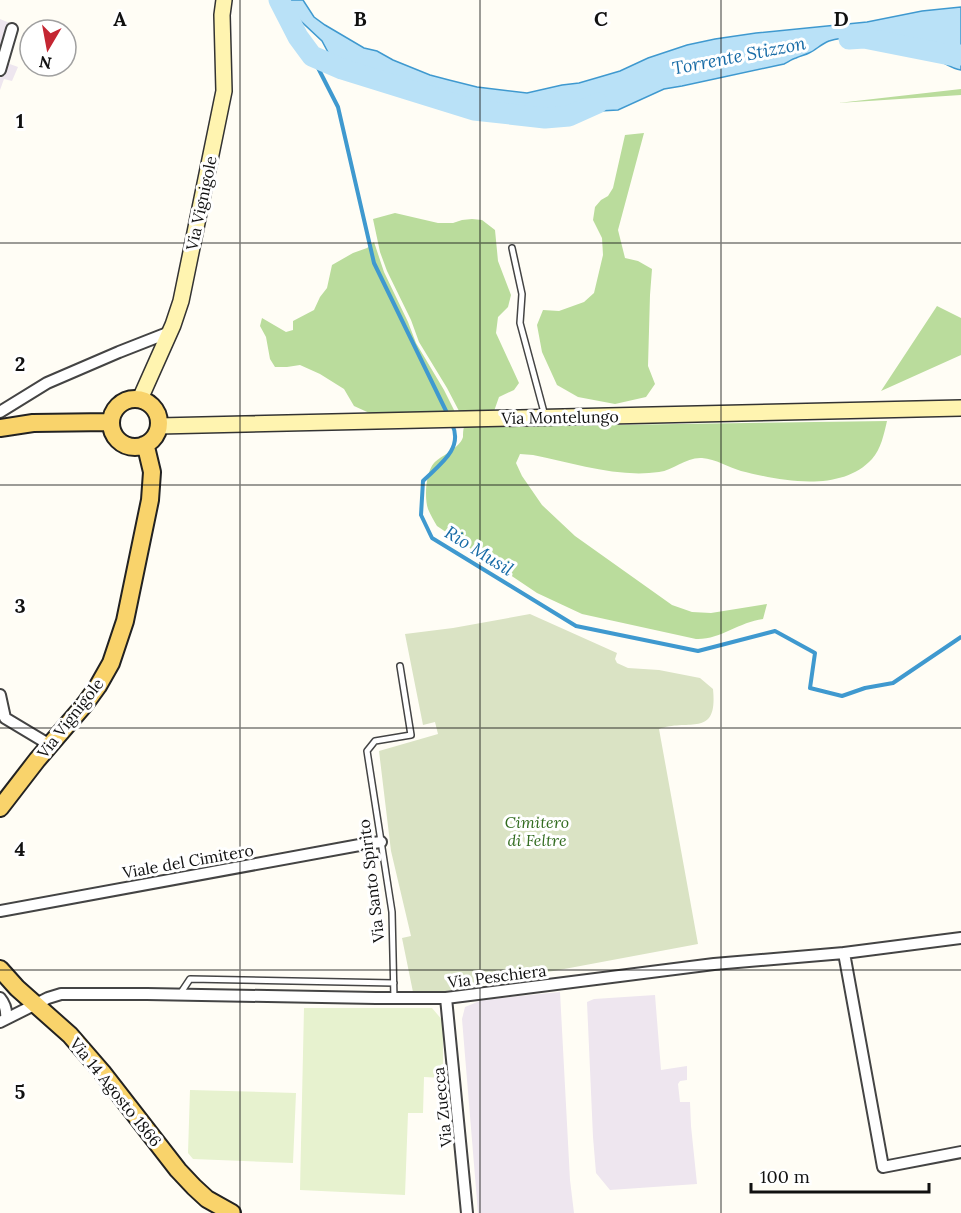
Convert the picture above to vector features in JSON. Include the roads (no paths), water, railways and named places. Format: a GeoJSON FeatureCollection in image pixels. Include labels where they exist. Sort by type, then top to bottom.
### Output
{"type":"FeatureCollection","features":[{"type":"Feature","properties":{"kind":"main road"},"geometry":{"type":"LineString","coordinates":[[140,399],[147,402],[156,412],[159,426],[154,437],[144,445],[128,446],[115,437],[110,422],[111,415],[126,400],[140,399]]}},
{"type":"Feature","properties":{"kind":"main road"},"geometry":{"type":"LineString","coordinates":[[0,428],[33,423],[110,422]]}},
{"type":"Feature","properties":{"kind":"main road","name":"Via Vignigole"},"geometry":{"type":"LineString","coordinates":[[0,808],[85,704],[98,686],[118,646],[150,500],[152,471],[144,445]]}},
{"type":"Feature","properties":{"kind":"main road","name":"Via 14 Agosto 1866"},"geometry":{"type":"LineString","coordinates":[[0,969],[17,988],[70,1035],[186,1178],[207,1199],[232,1213]]}},
{"type":"Feature","properties":{"kind":"street","name":"Via Vignigole"},"geometry":{"type":"LineString","coordinates":[[140,399],[170,332],[181,301],[224,91],[222,23],[224,0]]}},
{"type":"Feature","properties":{"kind":"street"},"geometry":{"type":"LineString","coordinates":[[0,70],[12,29]]}},
{"type":"Feature","properties":{"kind":"street"},"geometry":{"type":"LineString","coordinates":[[0,412],[47,383],[170,332]]}},
{"type":"Feature","properties":{"kind":"street","name":"Via Montelungo"},"geometry":{"type":"LineString","coordinates":[[159,426],[961,408]]}},
{"type":"Feature","properties":{"kind":"street"},"geometry":{"type":"LineString","coordinates":[[0,695],[5,718],[50,745]]}},
{"type":"Feature","properties":{"kind":"street","name":"Viale del Cimitero"},"geometry":{"type":"LineString","coordinates":[[0,911],[365,844],[381,843]]}},
{"type":"Feature","properties":{"kind":"street","name":"Via Peschiera"},"geometry":{"type":"LineString","coordinates":[[3,1020],[61,994],[446,998],[714,964],[961,938]]}},
{"type":"Feature","properties":{"kind":"street"},"geometry":{"type":"LineString","coordinates":[[844,952],[883,1167],[961,1152]]}},
{"type":"Feature","properties":{"kind":"street"},"geometry":{"type":"LineString","coordinates":[[0,998],[5,1009],[3,1020]]}},
{"type":"Feature","properties":{"kind":"street","name":"Via Zuecca"},"geometry":{"type":"LineString","coordinates":[[446,998],[467,1213]]}},
{"type":"Feature","properties":{"kind":"lane"},"geometry":{"type":"LineString","coordinates":[[512,248],[522,294],[520,323],[545,417]]}},
{"type":"Feature","properties":{"kind":"lane","name":"Via Santo Spirito"},"geometry":{"type":"LineString","coordinates":[[394,999],[392,912],[367,751],[375,741],[411,735],[400,666]]}},
{"type":"Feature","properties":{"kind":"lane"},"geometry":{"type":"LineString","coordinates":[[180,994],[190,979],[394,983]]}},
{"type":"Feature","properties":{"kind":"water"},"geometry":{"type":"Polygon","coordinates":[[[285,0],[303,0],[314,17],[325,25],[364,48],[377,51],[430,75],[477,87],[527,93],[579,83],[620,71],[648,58],[687,45],[715,39],[867,22],[922,11],[961,7],[961,70],[932,57],[894,45],[868,39],[842,38],[826,42],[812,52],[784,64],[664,89],[618,110],[579,115],[518,110],[476,104],[330,56],[322,41],[290,11],[285,0]]]}},
{"type":"Feature","properties":{"kind":"waterway","name":"Torrente Stizzon"},"geometry":{"type":"LineString","coordinates":[[279,0],[298,37],[312,56],[342,69],[474,110],[545,118],[569,116],[598,103]]}},
{"type":"Feature","properties":{"kind":"waterway","name":"Torrente Stizzon"},"geometry":{"type":"LineString","coordinates":[[849,39],[864,38],[950,55],[961,55]]}},
{"type":"Feature","properties":{"kind":"waterway","name":"Rio Musil"},"geometry":{"type":"LineString","coordinates":[[312,56],[338,107],[374,263],[448,415]]}},
{"type":"Feature","properties":{"kind":"waterway","name":"Rio Musil"},"geometry":{"type":"LineString","coordinates":[[452,424],[455,433],[452,449],[442,463],[423,481],[421,515],[432,538],[576,626],[698,651],[775,631],[815,653],[810,688],[842,696],[865,688],[893,683],[961,637]]}},
{"type":"Feature","properties":{"kind":"park label","name":"Cimitero di Feltre"},"geometry":{"type":"Point","coordinates":[537,831]}}]}
